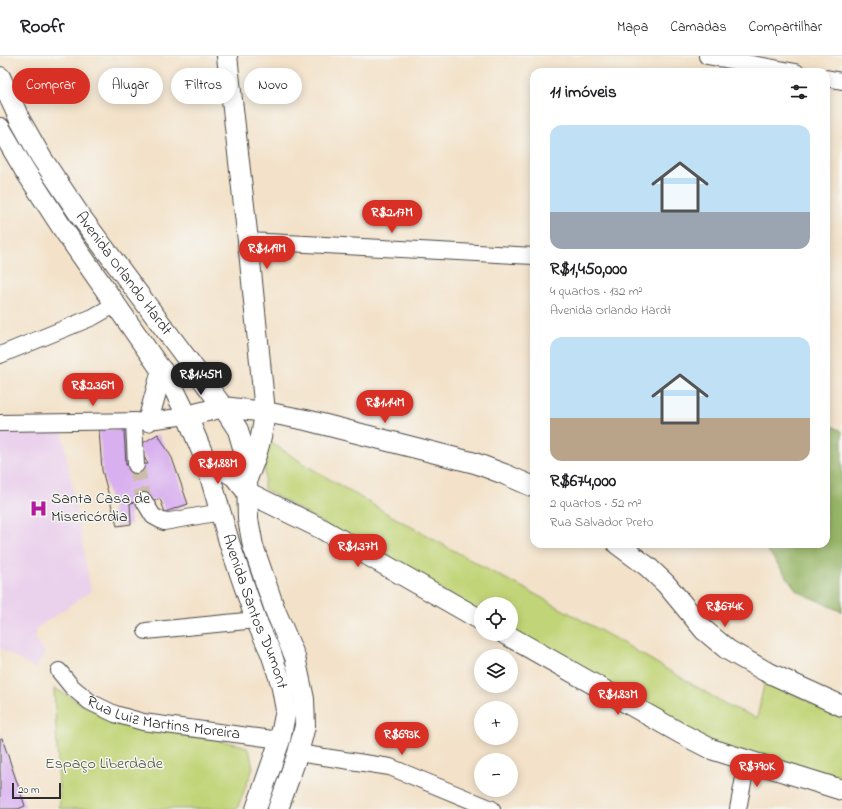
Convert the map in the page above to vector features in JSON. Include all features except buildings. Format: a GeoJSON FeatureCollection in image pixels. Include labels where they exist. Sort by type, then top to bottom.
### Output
{"type":"FeatureCollection","features":[{"type":"Feature","properties":{"kind":"main road"},"geometry":{"type":"LineString","coordinates":[[227,56],[248,241],[265,412],[262,434],[247,485]]}},
{"type":"Feature","properties":{"kind":"main road","name":"Avenida Orlando Hardt"},"geometry":{"type":"LineString","coordinates":[[0,77],[20,120],[41,157],[81,217],[238,430],[244,451],[247,485]]}},
{"type":"Feature","properties":{"kind":"main road","name":"Avenida Orlando Hardt"},"geometry":{"type":"LineString","coordinates":[[0,128],[59,222],[162,370],[173,387],[187,416]]}},
{"type":"Feature","properties":{"kind":"main road"},"geometry":{"type":"LineString","coordinates":[[141,421],[162,370]]}},
{"type":"Feature","properties":{"kind":"main road"},"geometry":{"type":"LineString","coordinates":[[187,416],[222,407],[265,412],[306,420],[475,463],[530,485]]}},
{"type":"Feature","properties":{"kind":"main road","name":"Avenida Santos Dumont"},"geometry":{"type":"LineString","coordinates":[[187,416],[206,459],[230,545],[256,620],[271,653],[281,683],[286,710],[280,740],[256,809]]}},
{"type":"Feature","properties":{"kind":"main road"},"geometry":{"type":"LineString","coordinates":[[206,459],[247,485],[474,616]]}},
{"type":"Feature","properties":{"kind":"main road","name":"Avenida Santos Dumont"},"geometry":{"type":"LineString","coordinates":[[247,485],[248,519],[253,546],[275,610],[294,657],[304,698],[305,726],[298,753],[278,809]]}},
{"type":"Feature","properties":{"kind":"main road"},"geometry":{"type":"LineString","coordinates":[[622,548],[666,584],[704,630],[728,650],[765,671],[842,706]]}},
{"type":"Feature","properties":{"kind":"main road"},"geometry":{"type":"LineString","coordinates":[[517,641],[711,749],[747,762],[842,790]]}},
{"type":"Feature","properties":{"kind":"street"},"geometry":{"type":"LineString","coordinates":[[707,56],[747,67]]}},
{"type":"Feature","properties":{"kind":"street"},"geometry":{"type":"LineString","coordinates":[[830,79],[842,81]]}},
{"type":"Feature","properties":{"kind":"street"},"geometry":{"type":"LineString","coordinates":[[248,241],[530,256]]}},
{"type":"Feature","properties":{"kind":"street"},"geometry":{"type":"LineString","coordinates":[[0,356],[93,317],[116,304]]}},
{"type":"Feature","properties":{"kind":"street"},"geometry":{"type":"LineString","coordinates":[[0,423],[141,421],[187,416]]}},
{"type":"Feature","properties":{"kind":"street"},"geometry":{"type":"LineString","coordinates":[[136,464],[141,421]]}},
{"type":"Feature","properties":{"kind":"street"},"geometry":{"type":"LineString","coordinates":[[144,501],[153,516],[164,522],[220,512]]}},
{"type":"Feature","properties":{"kind":"street"},"geometry":{"type":"LineString","coordinates":[[146,631],[256,620]]}},
{"type":"Feature","properties":{"kind":"street","name":"Rua Luiz Martins Moreira"},"geometry":{"type":"LineString","coordinates":[[59,671],[72,687],[90,702],[115,714],[143,722],[280,740]]}},
{"type":"Feature","properties":{"kind":"street"},"geometry":{"type":"LineString","coordinates":[[298,753],[390,767],[492,809]]}},
{"type":"Feature","properties":{"kind":"street"},"geometry":{"type":"LineString","coordinates":[[738,809],[747,762]]}},
{"type":"Feature","properties":{"kind":"shaded area","name":"Santa Casa de Misericórdia"},"geometry":{"type":"Polygon","coordinates":[[[61,424],[91,591],[37,628],[35,640],[45,653],[35,669],[0,648],[0,426],[61,424]]]}},
{"type":"Feature","properties":{"kind":"green space"},"geometry":{"type":"Polygon","coordinates":[[[830,425],[842,431],[842,612],[797,591],[766,548],[830,548],[830,425]]]}},
{"type":"Feature","properties":{"kind":"green space"},"geometry":{"type":"Polygon","coordinates":[[[266,439],[304,464],[390,515],[621,642],[727,705],[757,718],[765,680],[842,718],[842,777],[711,745],[518,635],[518,597],[474,597],[474,609],[264,489],[266,439]]]}},
{"type":"Feature","properties":{"kind":"green space","name":"Espaço Liberdade"},"geometry":{"type":"Polygon","coordinates":[[[54,688],[108,719],[241,745],[247,748],[250,753],[253,768],[237,809],[60,809],[54,688]]]}},
{"type":"Feature","properties":{"kind":"tunnel"},"geometry":{"type":"LineString","coordinates":[[136,465],[144,501]]}},
{"type":"Feature","properties":{"kind":"place","name":"Santa Casa de Misericórdia"},"geometry":{"type":"Point","coordinates":[38,508]}}]}
